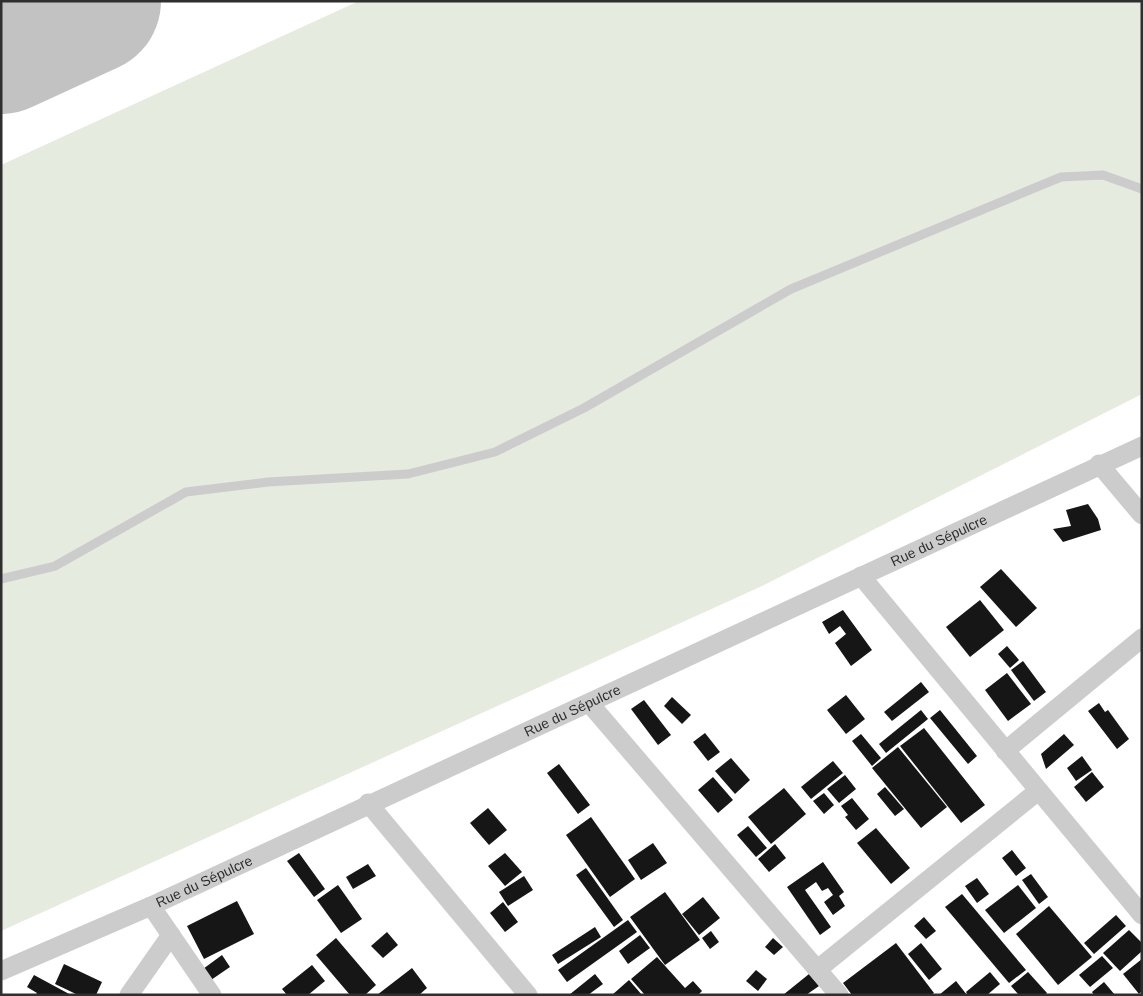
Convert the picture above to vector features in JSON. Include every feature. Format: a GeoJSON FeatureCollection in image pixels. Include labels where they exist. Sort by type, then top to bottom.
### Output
{"type":"FeatureCollection","features":[{"type":"Feature","properties":{"kind":"street","name":"Rue du Sépulcre"},"geometry":{"type":"LineString","coordinates":[[1,971],[151,906],[368,803],[590,704],[1142,446]]}},
{"type":"Feature","properties":{"kind":"street"},"geometry":{"type":"LineString","coordinates":[[1100,464],[1142,515]]}},
{"type":"Feature","properties":{"kind":"street"},"geometry":{"type":"LineString","coordinates":[[861,576],[1142,915]]}},
{"type":"Feature","properties":{"kind":"street"},"geometry":{"type":"LineString","coordinates":[[1005,751],[1142,638]]}},
{"type":"Feature","properties":{"kind":"street"},"geometry":{"type":"LineString","coordinates":[[590,704],[818,968],[839,995]]}},
{"type":"Feature","properties":{"kind":"street"},"geometry":{"type":"LineString","coordinates":[[818,968],[1038,791]]}},
{"type":"Feature","properties":{"kind":"street"},"geometry":{"type":"LineString","coordinates":[[368,803],[528,995]]}},
{"type":"Feature","properties":{"kind":"street"},"geometry":{"type":"LineString","coordinates":[[151,906],[212,995]]}},
{"type":"Feature","properties":{"kind":"street"},"geometry":{"type":"LineString","coordinates":[[129,995],[171,935]]}},
{"type":"Feature","properties":{"kind":"lane"},"geometry":{"type":"LineString","coordinates":[[1,580],[55,566],[186,492],[268,482],[408,474],[494,452],[584,408],[791,289],[1061,177],[1103,175],[1142,189]]}},
{"type":"Feature","properties":{"kind":"shaded area"},"geometry":{"type":"Polygon","coordinates":[[[359,1],[1142,1],[1142,394],[760,587],[1,931],[1,165],[359,1]]]}},
{"type":"Feature","properties":{"kind":"building"},"geometry":{"type":"Polygon","coordinates":[[[1088,504],[1098,519],[1101,530],[1063,542],[1053,529],[1071,526],[1066,510],[1088,504]]]}},
{"type":"Feature","properties":{"kind":"building"},"geometry":{"type":"Polygon","coordinates":[[[1001,569],[1037,608],[1016,627],[980,587],[1001,569]]]}},
{"type":"Feature","properties":{"kind":"building"},"geometry":{"type":"Polygon","coordinates":[[[980,600],[1004,630],[970,657],[946,627],[980,600]]]}},
{"type":"Feature","properties":{"kind":"building"},"geometry":{"type":"Polygon","coordinates":[[[843,610],[872,650],[851,666],[835,643],[846,634],[840,626],[829,634],[822,622],[843,610]]]}},
{"type":"Feature","properties":{"kind":"building"},"geometry":{"type":"Polygon","coordinates":[[[1007,646],[1019,660],[1010,668],[998,654],[1007,646]]]}},
{"type":"Feature","properties":{"kind":"building"},"geometry":{"type":"Polygon","coordinates":[[[1023,661],[1046,692],[1034,701],[1011,670],[1023,661]]]}},
{"type":"Feature","properties":{"kind":"building"},"geometry":{"type":"Polygon","coordinates":[[[1007,673],[1031,704],[1008,721],[985,690],[1007,673]]]}},
{"type":"Feature","properties":{"kind":"building"},"geometry":{"type":"Polygon","coordinates":[[[921,682],[929,692],[892,721],[884,712],[921,682]]]}},
{"type":"Feature","properties":{"kind":"building"},"geometry":{"type":"Polygon","coordinates":[[[846,695],[865,719],[846,734],[827,710],[846,695]]]}},
{"type":"Feature","properties":{"kind":"building"},"geometry":{"type":"Polygon","coordinates":[[[672,697],[691,715],[682,724],[664,706],[672,697]]]}},
{"type":"Feature","properties":{"kind":"building"},"geometry":{"type":"Polygon","coordinates":[[[644,700],[671,735],[658,745],[631,709],[644,700]]]}},
{"type":"Feature","properties":{"kind":"building"},"geometry":{"type":"Polygon","coordinates":[[[1099,703],[1105,712],[1108,710],[1129,739],[1117,749],[1088,711],[1099,703]]]}},
{"type":"Feature","properties":{"kind":"building"},"geometry":{"type":"Polygon","coordinates":[[[921,710],[928,719],[886,753],[879,744],[921,710]]]}},
{"type":"Feature","properties":{"kind":"building"},"geometry":{"type":"Polygon","coordinates":[[[940,710],[977,756],[968,764],[930,718],[940,710]]]}},
{"type":"Feature","properties":{"kind":"building"},"geometry":{"type":"Polygon","coordinates":[[[924,728],[985,805],[961,823],[900,746],[924,728]]]}},
{"type":"Feature","properties":{"kind":"building"},"geometry":{"type":"Polygon","coordinates":[[[705,733],[720,752],[708,761],[693,742],[705,733]]]}},
{"type":"Feature","properties":{"kind":"building"},"geometry":{"type":"Polygon","coordinates":[[[861,734],[881,758],[872,766],[852,741],[861,734]]]}},
{"type":"Feature","properties":{"kind":"building"},"geometry":{"type":"Polygon","coordinates":[[[1064,734],[1074,745],[1046,769],[1041,754],[1064,734]]]}},
{"type":"Feature","properties":{"kind":"building"},"geometry":{"type":"Polygon","coordinates":[[[898,747],[947,807],[921,828],[872,768],[898,747]]]}},
{"type":"Feature","properties":{"kind":"building"},"geometry":{"type":"Polygon","coordinates":[[[1082,756],[1092,770],[1076,781],[1067,768],[1082,756]]]}},
{"type":"Feature","properties":{"kind":"building"},"geometry":{"type":"Polygon","coordinates":[[[731,758],[750,780],[735,794],[715,771],[731,758]]]}},
{"type":"Feature","properties":{"kind":"building"},"geometry":{"type":"Polygon","coordinates":[[[833,761],[843,773],[811,799],[801,787],[833,761]]]}},
{"type":"Feature","properties":{"kind":"building"},"geometry":{"type":"Polygon","coordinates":[[[559,764],[590,805],[578,814],[547,773],[559,764]]]}},
{"type":"Feature","properties":{"kind":"building"},"geometry":{"type":"Polygon","coordinates":[[[1092,772],[1104,787],[1086,802],[1074,787],[1092,772]]]}},
{"type":"Feature","properties":{"kind":"building"},"geometry":{"type":"Polygon","coordinates":[[[845,775],[856,789],[839,803],[827,789],[845,775]]]}},
{"type":"Feature","properties":{"kind":"building"},"geometry":{"type":"Polygon","coordinates":[[[713,777],[733,800],[718,813],[698,790],[713,777]]]}},
{"type":"Feature","properties":{"kind":"building"},"geometry":{"type":"Polygon","coordinates":[[[885,787],[904,809],[895,816],[877,794],[885,787]]]}},
{"type":"Feature","properties":{"kind":"building"},"geometry":{"type":"Polygon","coordinates":[[[784,788],[806,814],[771,844],[748,817],[784,788]]]}},
{"type":"Feature","properties":{"kind":"building"},"geometry":{"type":"Polygon","coordinates":[[[824,793],[834,805],[824,814],[813,801],[824,793]]]}},
{"type":"Feature","properties":{"kind":"building"},"geometry":{"type":"Polygon","coordinates":[[[852,798],[869,819],[856,830],[845,817],[848,815],[841,806],[852,798]]]}},
{"type":"Feature","properties":{"kind":"building"},"geometry":{"type":"Polygon","coordinates":[[[488,808],[507,830],[489,845],[470,823],[488,808]]]}},
{"type":"Feature","properties":{"kind":"building"},"geometry":{"type":"Polygon","coordinates":[[[591,817],[635,879],[610,897],[566,835],[591,817]]]}},
{"type":"Feature","properties":{"kind":"building"},"geometry":{"type":"Polygon","coordinates":[[[748,826],[767,848],[756,857],[737,835],[748,826]]]}},
{"type":"Feature","properties":{"kind":"building"},"geometry":{"type":"Polygon","coordinates":[[[876,828],[910,868],[891,884],[857,843],[876,828]]]}},
{"type":"Feature","properties":{"kind":"building"},"geometry":{"type":"Polygon","coordinates":[[[653,843],[667,863],[641,880],[628,860],[653,843]]]}},
{"type":"Feature","properties":{"kind":"building"},"geometry":{"type":"Polygon","coordinates":[[[775,844],[786,858],[769,872],[758,859],[775,844]]]}},
{"type":"Feature","properties":{"kind":"building"},"geometry":{"type":"Polygon","coordinates":[[[1012,850],[1026,868],[1016,876],[1002,858],[1012,850]]]}},
{"type":"Feature","properties":{"kind":"building"},"geometry":{"type":"Polygon","coordinates":[[[299,853],[325,889],[314,897],[287,861],[299,853]]]}},
{"type":"Feature","properties":{"kind":"building"},"geometry":{"type":"Polygon","coordinates":[[[505,853],[522,872],[505,886],[488,866],[505,853]]]}},
{"type":"Feature","properties":{"kind":"building"},"geometry":{"type":"Polygon","coordinates":[[[823,862],[844,892],[839,896],[845,906],[833,915],[824,902],[833,895],[828,888],[822,891],[816,882],[805,890],[831,927],[820,935],[787,887],[823,862]]]}},
{"type":"Feature","properties":{"kind":"building"},"geometry":{"type":"Polygon","coordinates":[[[368,864],[376,876],[353,889],[346,877],[368,864]]]}},
{"type":"Feature","properties":{"kind":"building"},"geometry":{"type":"Polygon","coordinates":[[[586,868],[623,920],[614,927],[576,875],[586,868]]]}},
{"type":"Feature","properties":{"kind":"building"},"geometry":{"type":"Polygon","coordinates":[[[1031,874],[1048,897],[1039,904],[1022,880],[1031,874]]]}},
{"type":"Feature","properties":{"kind":"building"},"geometry":{"type":"Polygon","coordinates":[[[524,876],[533,890],[508,906],[499,892],[524,876]]]}},
{"type":"Feature","properties":{"kind":"building"},"geometry":{"type":"Polygon","coordinates":[[[977,878],[989,894],[977,903],[965,886],[977,878]]]}},
{"type":"Feature","properties":{"kind":"building"},"geometry":{"type":"Polygon","coordinates":[[[338,885],[362,919],[341,933],[317,900],[338,885]]]}},
{"type":"Feature","properties":{"kind":"building"},"geometry":{"type":"Polygon","coordinates":[[[1018,885],[1036,908],[1004,933],[985,910],[1018,885]]]}},
{"type":"Feature","properties":{"kind":"building"},"geometry":{"type":"Polygon","coordinates":[[[665,892],[700,940],[665,965],[630,917],[665,892]]]}},
{"type":"Feature","properties":{"kind":"building"},"geometry":{"type":"Polygon","coordinates":[[[962,894],[1026,970],[1009,983],[945,907],[962,894]]]}},
{"type":"Feature","properties":{"kind":"building"},"geometry":{"type":"Polygon","coordinates":[[[703,897],[720,918],[699,935],[682,914],[703,897]]]}},
{"type":"Feature","properties":{"kind":"building"},"geometry":{"type":"Polygon","coordinates":[[[237,901],[254,934],[204,959],[187,926],[237,901]]]}},
{"type":"Feature","properties":{"kind":"building"},"geometry":{"type":"Polygon","coordinates":[[[503,902],[518,922],[505,932],[490,913],[503,902]]]}},
{"type":"Feature","properties":{"kind":"building"},"geometry":{"type":"Polygon","coordinates":[[[1049,906],[1092,957],[1058,985],[1016,934],[1049,906]]]}},
{"type":"Feature","properties":{"kind":"building"},"geometry":{"type":"Polygon","coordinates":[[[1116,915],[1126,926],[1094,954],[1084,943],[1116,915]]]}},
{"type":"Feature","properties":{"kind":"building"},"geometry":{"type":"Polygon","coordinates":[[[924,917],[936,931],[926,939],[914,926],[924,917]]]}},
{"type":"Feature","properties":{"kind":"building"},"geometry":{"type":"Polygon","coordinates":[[[628,920],[637,932],[567,982],[558,970],[628,920]]]}},
{"type":"Feature","properties":{"kind":"building"},"geometry":{"type":"Polygon","coordinates":[[[595,927],[601,937],[558,964],[552,955],[595,927]]]}},
{"type":"Feature","properties":{"kind":"building"},"geometry":{"type":"Polygon","coordinates":[[[1129,930],[1142,943],[1142,951],[1120,971],[1103,953],[1129,930]]]}},
{"type":"Feature","properties":{"kind":"building"},"geometry":{"type":"Polygon","coordinates":[[[711,931],[719,942],[710,949],[702,938],[711,931]]]}},
{"type":"Feature","properties":{"kind":"building"},"geometry":{"type":"Polygon","coordinates":[[[387,932],[398,945],[383,958],[371,946],[387,932]]]}},
{"type":"Feature","properties":{"kind":"building"},"geometry":{"type":"Polygon","coordinates":[[[640,935],[650,948],[628,964],[619,951],[640,935]]]}},
{"type":"Feature","properties":{"kind":"building"},"geometry":{"type":"Polygon","coordinates":[[[336,938],[376,985],[365,995],[350,995],[316,955],[336,938]]]}},
{"type":"Feature","properties":{"kind":"building"},"geometry":{"type":"Polygon","coordinates":[[[773,938],[783,947],[774,955],[765,947],[773,938]]]}},
{"type":"Feature","properties":{"kind":"building"},"geometry":{"type":"Polygon","coordinates":[[[896,943],[934,993],[931,995],[852,995],[843,983],[896,943]]]}},
{"type":"Feature","properties":{"kind":"building"},"geometry":{"type":"Polygon","coordinates":[[[921,943],[942,969],[929,980],[908,954],[921,943]]]}},
{"type":"Feature","properties":{"kind":"building"},"geometry":{"type":"Polygon","coordinates":[[[222,955],[230,967],[211,980],[203,969],[222,955]]]}},
{"type":"Feature","properties":{"kind":"building"},"geometry":{"type":"Polygon","coordinates":[[[1102,956],[1113,968],[1090,987],[1079,975],[1102,956]]]}},
{"type":"Feature","properties":{"kind":"building"},"geometry":{"type":"Polygon","coordinates":[[[657,957],[685,988],[693,981],[702,991],[698,995],[645,995],[631,979],[657,957]]]}},
{"type":"Feature","properties":{"kind":"building"},"geometry":{"type":"Polygon","coordinates":[[[1142,959],[1142,991],[1139,994],[1123,974],[1142,959]]]}},
{"type":"Feature","properties":{"kind":"building"},"geometry":{"type":"Polygon","coordinates":[[[64,964],[102,982],[96,995],[78,995],[55,984],[64,964]]]}},
{"type":"Feature","properties":{"kind":"building"},"geometry":{"type":"Polygon","coordinates":[[[312,965],[325,981],[308,995],[287,995],[282,989],[312,965]]]}},
{"type":"Feature","properties":{"kind":"building"},"geometry":{"type":"Polygon","coordinates":[[[412,968],[427,988],[419,995],[377,995],[412,968]]]}},
{"type":"Feature","properties":{"kind":"building"},"geometry":{"type":"Polygon","coordinates":[[[756,970],[767,979],[758,991],[746,981],[756,970]]]}},
{"type":"Feature","properties":{"kind":"building"},"geometry":{"type":"Polygon","coordinates":[[[990,972],[1000,984],[987,995],[968,995],[966,992],[990,972]]]}},
{"type":"Feature","properties":{"kind":"building"},"geometry":{"type":"Polygon","coordinates":[[[1028,972],[1047,993],[1045,995],[1019,995],[1011,986],[1028,972]]]}},
{"type":"Feature","properties":{"kind":"building"},"geometry":{"type":"Polygon","coordinates":[[[595,974],[603,984],[588,995],[569,995],[595,974]]]}},
{"type":"Feature","properties":{"kind":"building"},"geometry":{"type":"Polygon","coordinates":[[[809,974],[819,986],[806,995],[783,995],[809,974]]]}},
{"type":"Feature","properties":{"kind":"building"},"geometry":{"type":"Polygon","coordinates":[[[34,975],[71,995],[36,995],[37,993],[27,987],[34,975]]]}},
{"type":"Feature","properties":{"kind":"building"},"geometry":{"type":"Polygon","coordinates":[[[629,980],[642,995],[612,995],[629,980]]]}},
{"type":"Feature","properties":{"kind":"building"},"geometry":{"type":"Polygon","coordinates":[[[956,981],[967,995],[939,995],[956,981]]]}},
{"type":"Feature","properties":{"kind":"building"},"geometry":{"type":"Polygon","coordinates":[[[1104,982],[1115,995],[1094,995],[1092,992],[1104,982]]]}},
{"type":"Feature","properties":{"kind":"runway"},"geometry":{"type":"LineString","coordinates":[[1,41],[88,1]]}}]}
